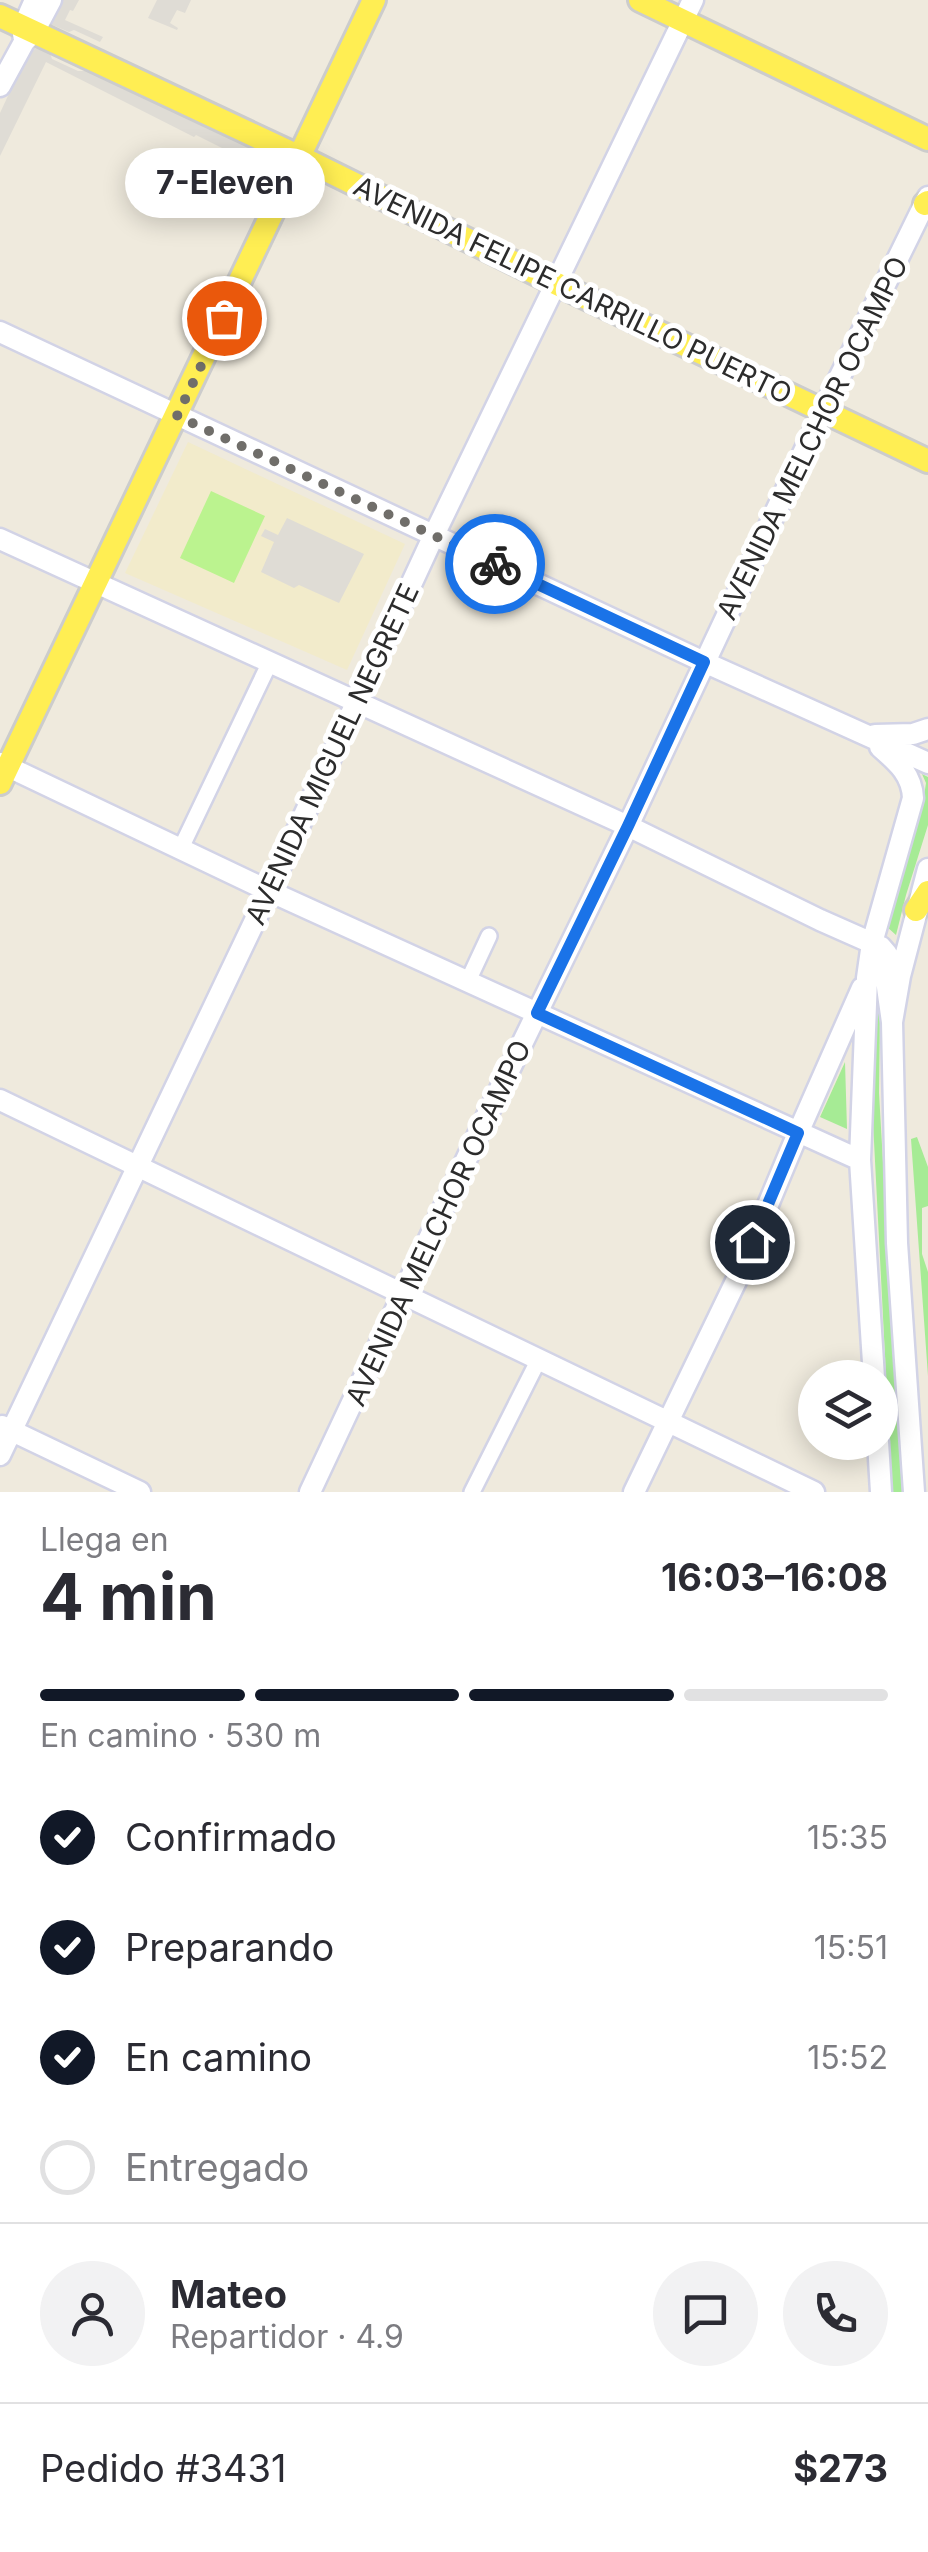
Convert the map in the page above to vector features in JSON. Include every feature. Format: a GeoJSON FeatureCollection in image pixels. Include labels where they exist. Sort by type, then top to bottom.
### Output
{"type":"FeatureCollection","features":[{"type":"Feature","properties":{"kind":"main road"},"geometry":{"type":"LineString","coordinates":[[3,771],[374,0]]}},
{"type":"Feature","properties":{"kind":"main road"},"geometry":{"type":"LineString","coordinates":[[640,0],[688,11],[928,139]]}},
{"type":"Feature","properties":{"kind":"main road","name":"AVENIDA FELIPE CARRILLO PUERTO"},"geometry":{"type":"LineString","coordinates":[[0,16],[27,34],[300,157],[924,462]]}},
{"type":"Feature","properties":{"kind":"street"},"geometry":{"type":"LineString","coordinates":[[27,34],[35,0]]}},
{"type":"Feature","properties":{"kind":"street"},"geometry":{"type":"LineString","coordinates":[[0,86],[27,34],[51,0]]}},
{"type":"Feature","properties":{"kind":"street","name":"AVENIDA MIGUEL NEGRETE"},"geometry":{"type":"LineString","coordinates":[[0,1455],[6,1428],[269,891],[434,535],[688,11]]}},
{"type":"Feature","properties":{"kind":"street","name":"AVENIDA MELCHOR OCAMPO"},"geometry":{"type":"LineString","coordinates":[[310,1492],[927,201]]}},
{"type":"Feature","properties":{"kind":"street"},"geometry":{"type":"LineString","coordinates":[[0,332],[928,763]]}},
{"type":"Feature","properties":{"kind":"street"},"geometry":{"type":"LineString","coordinates":[[0,540],[628,826],[881,946],[888,954],[897,1244],[914,1492]]}},
{"type":"Feature","properties":{"kind":"street"},"geometry":{"type":"LineString","coordinates":[[181,848],[270,662]]}},
{"type":"Feature","properties":{"kind":"street"},"geometry":{"type":"LineString","coordinates":[[868,735],[913,734],[928,728]]}},
{"type":"Feature","properties":{"kind":"street"},"geometry":{"type":"LineString","coordinates":[[868,735],[905,771],[913,798],[872,942],[867,978],[860,1160],[873,1360]]}},
{"type":"Feature","properties":{"kind":"street"},"geometry":{"type":"LineString","coordinates":[[3,771],[181,848],[860,1160]]}},
{"type":"Feature","properties":{"kind":"street"},"geometry":{"type":"LineString","coordinates":[[892,1022],[928,869]]}},
{"type":"Feature","properties":{"kind":"street"},"geometry":{"type":"LineString","coordinates":[[468,981],[489,936]]}},
{"type":"Feature","properties":{"kind":"street"},"geometry":{"type":"LineString","coordinates":[[634,1492],[737,1278],[867,978]]}},
{"type":"Feature","properties":{"kind":"street"},"geometry":{"type":"LineString","coordinates":[[0,1100],[814,1492]]}},
{"type":"Feature","properties":{"kind":"street"},"geometry":{"type":"LineString","coordinates":[[472,1492],[539,1359]]}},
{"type":"Feature","properties":{"kind":"street"},"geometry":{"type":"LineString","coordinates":[[6,1428],[140,1492]]}},
{"type":"Feature","properties":{"kind":"street"},"geometry":{"type":"LineString","coordinates":[[879,1460],[882,1492]]}},
{"type":"Feature","properties":{"kind":"shaded area"},"geometry":{"type":"Polygon","coordinates":[[[57,0],[79,0],[65,20],[103,37],[100,42],[50,24],[57,0]]]}},
{"type":"Feature","properties":{"kind":"shaded area"},"geometry":{"type":"Polygon","coordinates":[[[157,0],[191,0],[185,13],[177,10],[170,23],[177,30],[148,18],[157,0]]]}},
{"type":"Feature","properties":{"kind":"shaded area"},"geometry":{"type":"Polygon","coordinates":[[[36,48],[50,53],[52,59],[78,71],[88,71],[269,156],[275,169],[272,173],[194,137],[46,62],[0,156],[0,113],[26,57],[36,48]]]}},
{"type":"Feature","properties":{"kind":"shaded area"},"geometry":{"type":"Polygon","coordinates":[[[188,442],[405,544],[347,670],[125,573],[188,442]]]}},
{"type":"Feature","properties":{"kind":"shaded area"},"geometry":{"type":"Polygon","coordinates":[[[287,518],[364,554],[339,603],[261,572],[274,542],[261,536],[265,529],[278,535],[287,518]]]}},
{"type":"Feature","properties":{"kind":"green space"},"geometry":{"type":"Polygon","coordinates":[[[211,491],[265,516],[234,583],[180,558],[211,491]]]}},
{"type":"Feature","properties":{"kind":"green space"},"geometry":{"type":"Polygon","coordinates":[[[922,774],[928,777],[928,825],[896,935],[886,926],[922,809],[926,783],[922,774]]]}},
{"type":"Feature","properties":{"kind":"green space"},"geometry":{"type":"Polygon","coordinates":[[[877,999],[894,1360],[885,1360],[869,1095],[877,999]]]}},
{"type":"Feature","properties":{"kind":"green space"},"geometry":{"type":"Polygon","coordinates":[[[845,1062],[847,1129],[820,1117],[845,1062]]]}},
{"type":"Feature","properties":{"kind":"green space"},"geometry":{"type":"Polygon","coordinates":[[[917,1137],[928,1167],[928,1206],[922,1208],[922,1254],[928,1272],[928,1376],[911,1139],[917,1137]]]}},
{"type":"Feature","properties":{"kind":"green space"},"geometry":{"type":"Polygon","coordinates":[[[898,1423],[902,1492],[892,1492],[890,1460],[898,1460],[898,1423]]]}},
{"type":"Feature","properties":{"kind":"way so far"},"geometry":{"type":"LineString","coordinates":[[224,318],[177,416],[495,564]]}},
{"type":"Feature","properties":{"kind":"place","name":"7-Eleven"},"geometry":{"type":"Point","coordinates":[224,318]}},
{"type":"Feature","properties":{"kind":"route"},"geometry":{"type":"LineString","coordinates":[[495,564],[704,662],[537,1013],[798,1133],[752,1242]]}}]}
